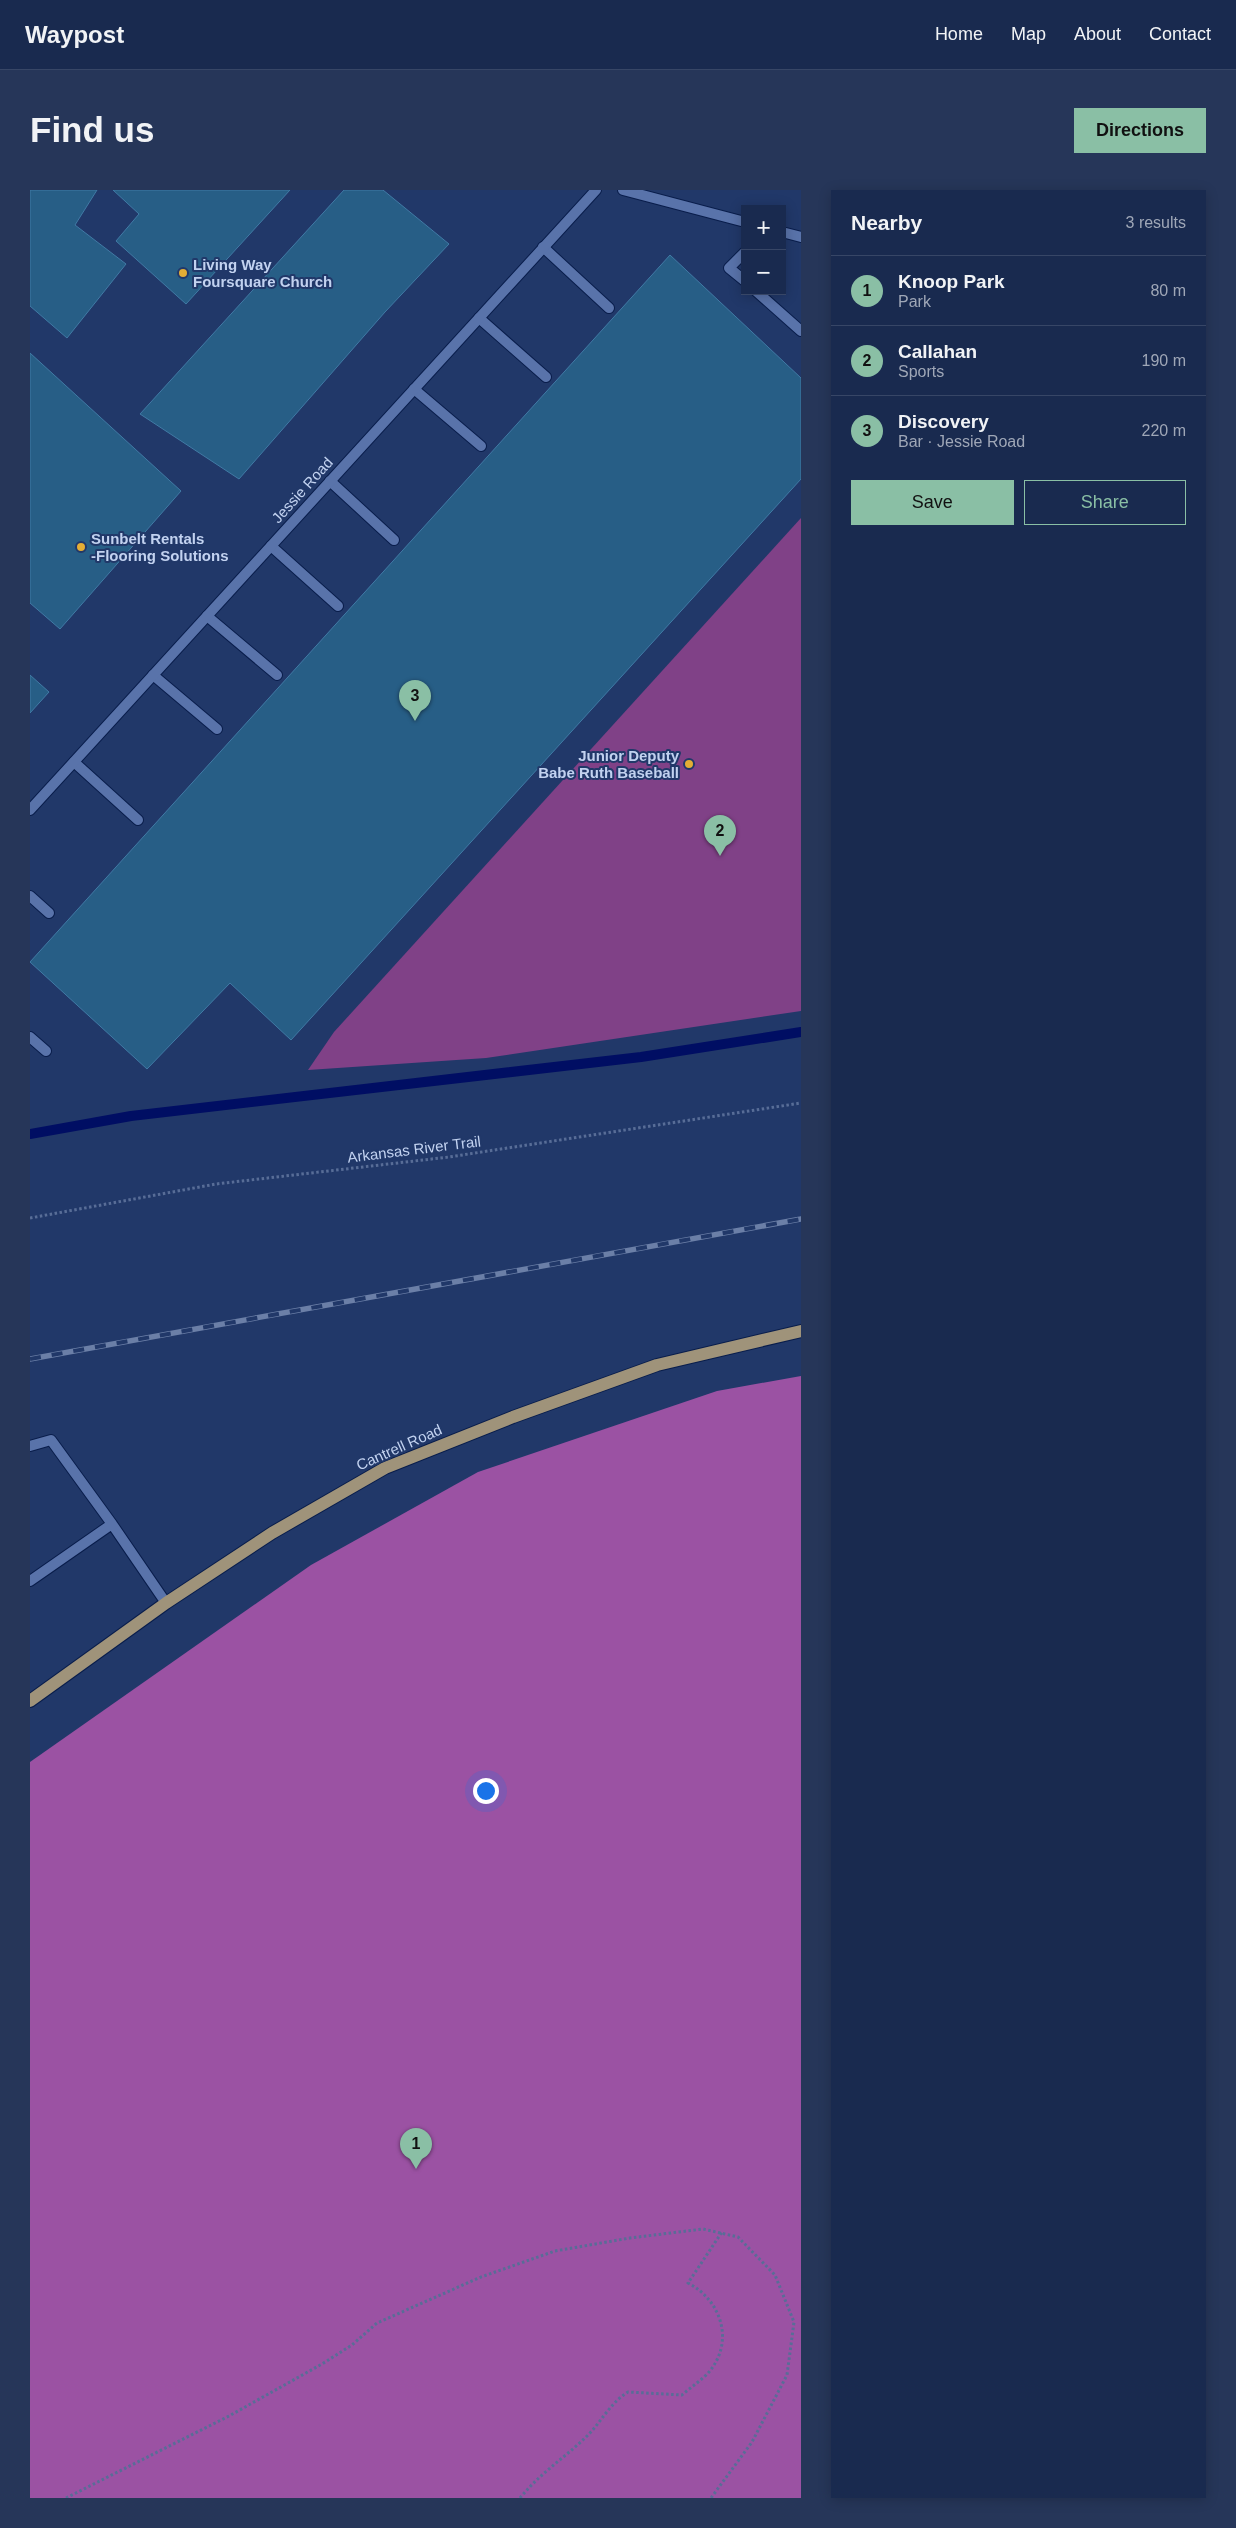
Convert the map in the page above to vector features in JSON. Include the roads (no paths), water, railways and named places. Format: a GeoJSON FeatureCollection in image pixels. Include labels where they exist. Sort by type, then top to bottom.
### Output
{"type":"FeatureCollection","features":[{"type":"Feature","properties":{"kind":"main road","name":"Cantrell Road"},"geometry":{"type":"LineString","coordinates":[[30,1701],[166,1603],[272,1533],[385,1468],[513,1417],[658,1365],[714,1350],[801,1331]]}},
{"type":"Feature","properties":{"kind":"street","name":"Jessie Road"},"geometry":{"type":"LineString","coordinates":[[30,810],[596,190]]}},
{"type":"Feature","properties":{"kind":"street"},"geometry":{"type":"LineString","coordinates":[[623,190],[741,221]]}},
{"type":"Feature","properties":{"kind":"street"},"geometry":{"type":"LineString","coordinates":[[786,233],[801,237]]}},
{"type":"Feature","properties":{"kind":"street"},"geometry":{"type":"LineString","coordinates":[[543,247],[609,308]]}},
{"type":"Feature","properties":{"kind":"street"},"geometry":{"type":"LineString","coordinates":[[741,256],[729,268],[741,278]]}},
{"type":"Feature","properties":{"kind":"street"},"geometry":{"type":"LineString","coordinates":[[760,295],[801,331]]}},
{"type":"Feature","properties":{"kind":"street"},"geometry":{"type":"LineString","coordinates":[[479,318],[546,377]]}},
{"type":"Feature","properties":{"kind":"street"},"geometry":{"type":"LineString","coordinates":[[414,389],[481,446]]}},
{"type":"Feature","properties":{"kind":"street"},"geometry":{"type":"LineString","coordinates":[[330,481],[394,540]]}},
{"type":"Feature","properties":{"kind":"street"},"geometry":{"type":"LineString","coordinates":[[271,546],[338,606]]}},
{"type":"Feature","properties":{"kind":"street"},"geometry":{"type":"LineString","coordinates":[[207,616],[276,675]]}},
{"type":"Feature","properties":{"kind":"street"},"geometry":{"type":"LineString","coordinates":[[154,675],[217,729]]}},
{"type":"Feature","properties":{"kind":"street"},"geometry":{"type":"LineString","coordinates":[[74,762],[138,820]]}},
{"type":"Feature","properties":{"kind":"street"},"geometry":{"type":"LineString","coordinates":[[30,896],[48,913]]}},
{"type":"Feature","properties":{"kind":"street"},"geometry":{"type":"LineString","coordinates":[[30,1037],[46,1051]]}},
{"type":"Feature","properties":{"kind":"street"},"geometry":{"type":"LineString","coordinates":[[30,1446],[51,1440],[166,1603]]}},
{"type":"Feature","properties":{"kind":"street"},"geometry":{"type":"LineString","coordinates":[[30,1581],[112,1524]]}},
{"type":"Feature","properties":{"kind":"waterway"},"geometry":{"type":"LineString","coordinates":[[30,1134],[131,1116],[641,1057],[801,1032]]}},
{"type":"Feature","properties":{"kind":"railway"},"geometry":{"type":"LineString","coordinates":[[30,1359],[801,1219]]}},
{"type":"Feature","properties":{"kind":"place","name":"Living Way Foursquare Church"},"geometry":{"type":"Point","coordinates":[183,273]}},
{"type":"Feature","properties":{"kind":"place","name":"Sunbelt Rentals -Flooring Solutions"},"geometry":{"type":"Point","coordinates":[81,547]}},
{"type":"Feature","properties":{"kind":"place","name":"Discovery"},"geometry":{"type":"Point","coordinates":[415,721]}},
{"type":"Feature","properties":{"kind":"place","name":"Junior Deputy Babe Ruth Baseball"},"geometry":{"type":"Point","coordinates":[689,764]}},
{"type":"Feature","properties":{"kind":"place","name":"Callahan"},"geometry":{"type":"Point","coordinates":[720,856]}},
{"type":"Feature","properties":{"kind":"place","name":"Knoop Park"},"geometry":{"type":"Point","coordinates":[416,2169]}}]}
